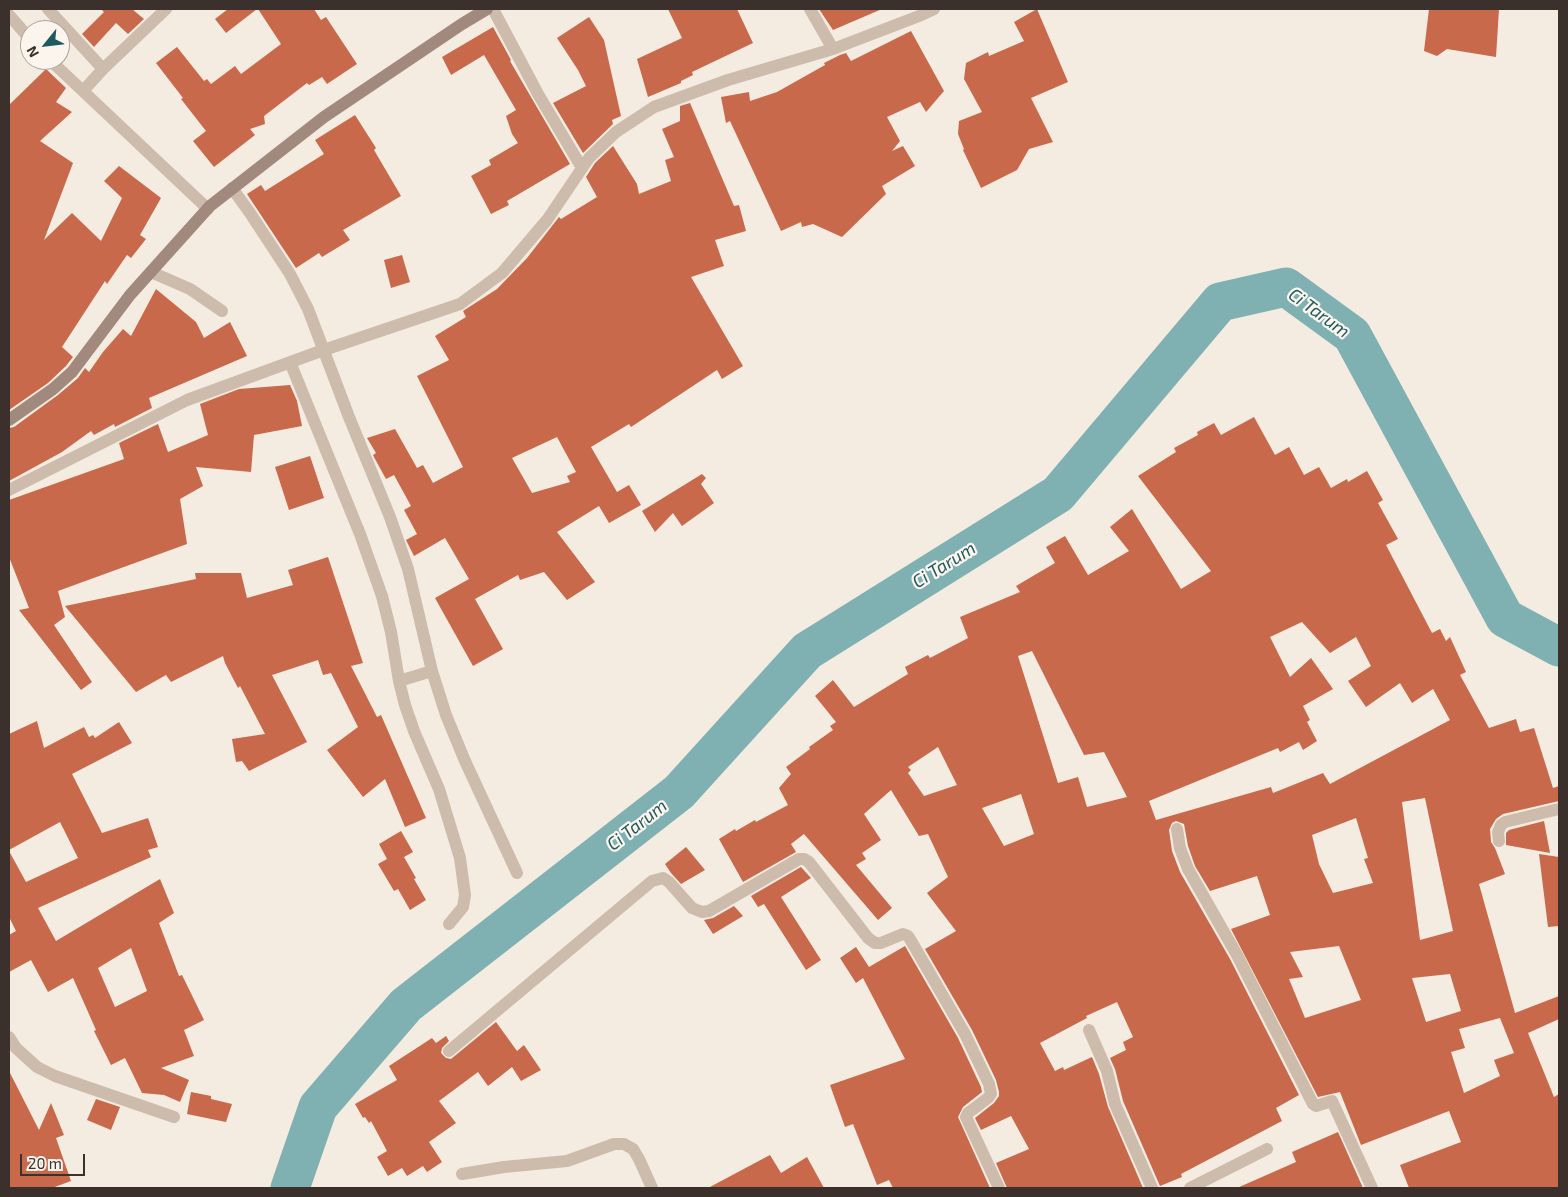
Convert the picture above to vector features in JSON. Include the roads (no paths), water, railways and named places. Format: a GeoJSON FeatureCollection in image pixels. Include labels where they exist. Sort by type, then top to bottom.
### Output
{"type":"FeatureCollection","features":[{"type":"Feature","properties":{"kind":"main road"},"geometry":{"type":"LineString","coordinates":[[9,420],[53,389],[72,372],[130,295],[209,207],[324,117],[486,9]]}},
{"type":"Feature","properties":{"kind":"street"},"geometry":{"type":"LineString","coordinates":[[48,9],[100,72]]}},
{"type":"Feature","properties":{"kind":"street"},"geometry":{"type":"LineString","coordinates":[[85,91],[100,72],[166,9]]}},
{"type":"Feature","properties":{"kind":"street"},"geometry":{"type":"LineString","coordinates":[[493,9],[538,94],[582,168]]}},
{"type":"Feature","properties":{"kind":"street"},"geometry":{"type":"LineString","coordinates":[[810,9],[833,49]]}},
{"type":"Feature","properties":{"kind":"street"},"geometry":{"type":"LineString","coordinates":[[9,490],[187,400],[292,361],[460,304],[502,273],[547,220],[589,158],[616,132],[654,107],[728,80],[833,49],[934,9]]}},
{"type":"Feature","properties":{"kind":"street"},"geometry":{"type":"LineString","coordinates":[[9,14],[20,27]]}},
{"type":"Feature","properties":{"kind":"street"},"geometry":{"type":"LineString","coordinates":[[61,70],[209,207]]}},
{"type":"Feature","properties":{"kind":"street"},"geometry":{"type":"LineString","coordinates":[[228,191],[250,213],[290,274],[308,309],[321,351],[390,517],[408,569],[429,672],[465,761],[517,873]]}},
{"type":"Feature","properties":{"kind":"street"},"geometry":{"type":"LineString","coordinates":[[151,272],[190,288],[222,311]]}},
{"type":"Feature","properties":{"kind":"street"},"geometry":{"type":"LineString","coordinates":[[292,361],[360,534],[382,596],[414,731],[439,789],[460,858],[465,895],[463,908],[449,924]]}},
{"type":"Feature","properties":{"kind":"street"},"geometry":{"type":"LineString","coordinates":[[402,680],[429,672]]}},
{"type":"Feature","properties":{"kind":"street"},"geometry":{"type":"LineString","coordinates":[[1499,841],[1498,832],[1500,825],[1505,822],[1559,809]]}},
{"type":"Feature","properties":{"kind":"street"},"geometry":{"type":"LineString","coordinates":[[1177,829],[1180,848],[1188,869],[1237,954],[1313,1104],[1316,1106],[1332,1102],[1372,1188]]}},
{"type":"Feature","properties":{"kind":"street"},"geometry":{"type":"LineString","coordinates":[[449,1051],[652,881],[664,878],[692,908],[702,912],[717,906],[799,859],[804,859],[809,862],[868,938],[875,943],[881,943],[903,934],[910,939],[965,1034],[989,1084],[991,1094],[968,1113],[966,1117],[999,1188]]}},
{"type":"Feature","properties":{"kind":"street"},"geometry":{"type":"LineString","coordinates":[[1089,1030],[1107,1071],[1115,1104],[1152,1188]]}},
{"type":"Feature","properties":{"kind":"street"},"geometry":{"type":"LineString","coordinates":[[9,1037],[16,1048],[37,1067],[55,1076],[174,1117]]}},
{"type":"Feature","properties":{"kind":"street"},"geometry":{"type":"LineString","coordinates":[[462,1174],[504,1167],[567,1161],[614,1144],[624,1144],[633,1149],[652,1188]]}},
{"type":"Feature","properties":{"kind":"street"},"geometry":{"type":"LineString","coordinates":[[1190,1188],[1267,1149]]}},
{"type":"Feature","properties":{"kind":"waterway","name":"Ci Tarum"},"geometry":{"type":"LineString","coordinates":[[290,1188],[318,1107],[406,1005],[679,792],[807,651],[1058,494],[1220,302],[1286,287],[1352,335],[1505,618],[1559,647]]}}]}
